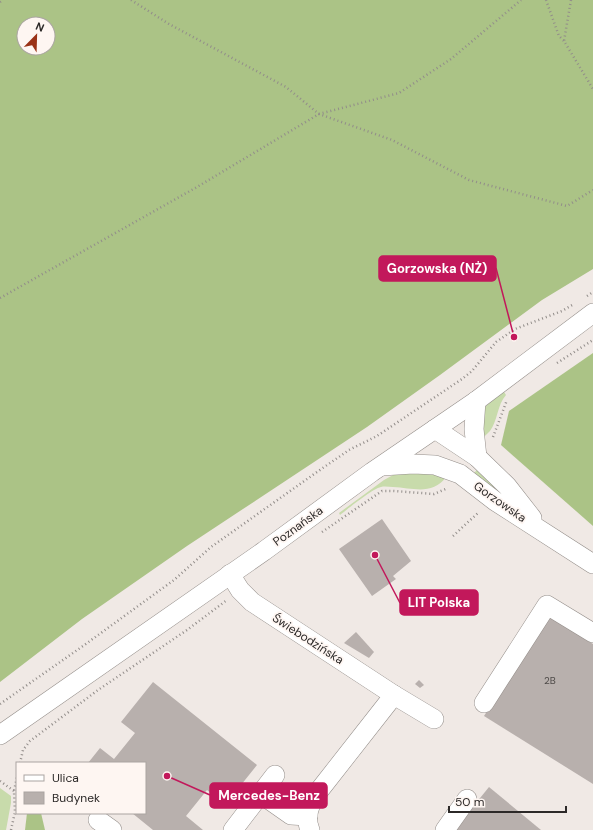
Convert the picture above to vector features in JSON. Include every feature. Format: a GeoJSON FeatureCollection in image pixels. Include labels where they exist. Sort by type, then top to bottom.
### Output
{"type":"FeatureCollection","features":[{"type":"Feature","properties":{"kind":"street","name":"Poznańska"},"geometry":{"type":"LineString","coordinates":[[0,735],[381,466],[476,401],[588,306]]}},
{"type":"Feature","properties":{"kind":"street"},"geometry":{"type":"LineString","coordinates":[[476,401],[474,429],[477,457]]}},
{"type":"Feature","properties":{"kind":"street","name":"Gorzowska"},"geometry":{"type":"LineString","coordinates":[[435,429],[477,457],[507,486],[540,529]]}},
{"type":"Feature","properties":{"kind":"street","name":"Gorzowska"},"geometry":{"type":"LineString","coordinates":[[435,429],[455,479]]}},
{"type":"Feature","properties":{"kind":"street","name":"Gorzowska"},"geometry":{"type":"LineString","coordinates":[[381,466],[413,464],[435,465],[455,479],[495,501],[540,529],[593,564]]}},
{"type":"Feature","properties":{"kind":"street","name":"Świebodzińska"},"geometry":{"type":"LineString","coordinates":[[230,574],[240,590],[252,602],[394,696],[434,720]]}},
{"type":"Feature","properties":{"kind":"street"},"geometry":{"type":"LineString","coordinates":[[484,703],[547,605],[593,633]]}},
{"type":"Feature","properties":{"kind":"street"},"geometry":{"type":"LineString","coordinates":[[261,794],[291,815],[309,823],[311,802],[394,696]]}},
{"type":"Feature","properties":{"kind":"street"},"geometry":{"type":"LineString","coordinates":[[233,830],[275,775]]}},
{"type":"Feature","properties":{"kind":"street"},"geometry":{"type":"LineString","coordinates":[[445,830],[467,799]]}},
{"type":"Feature","properties":{"kind":"path"},"geometry":{"type":"LineString","coordinates":[[131,0],[169,24],[286,87],[318,114],[392,140],[469,180],[567,206],[593,190]]}},
{"type":"Feature","properties":{"kind":"path"},"geometry":{"type":"LineString","coordinates":[[0,298],[197,186],[318,114],[399,92],[451,59],[521,0]]}},
{"type":"Feature","properties":{"kind":"path"},"geometry":{"type":"LineString","coordinates":[[546,0],[559,36],[565,42],[593,89]]}},
{"type":"Feature","properties":{"kind":"path"},"geometry":{"type":"LineString","coordinates":[[565,42],[571,0]]}},
{"type":"Feature","properties":{"kind":"path"},"geometry":{"type":"LineString","coordinates":[[588,306],[593,292]]}},
{"type":"Feature","properties":{"kind":"path"},"geometry":{"type":"LineString","coordinates":[[0,704],[174,580],[211,547],[317,472],[349,450],[378,436],[462,379],[472,371],[496,342],[515,329],[562,311],[578,302]]}},
{"type":"Feature","properties":{"kind":"path"},"geometry":{"type":"LineString","coordinates":[[554,366],[593,340]]}},
{"type":"Feature","properties":{"kind":"path"},"geometry":{"type":"LineString","coordinates":[[492,439],[506,400],[511,396]]}},
{"type":"Feature","properties":{"kind":"path"},"geometry":{"type":"LineString","coordinates":[[319,534],[382,491],[434,494],[447,488],[455,479]]}},
{"type":"Feature","properties":{"kind":"path"},"geometry":{"type":"LineString","coordinates":[[453,536],[479,512]]}},
{"type":"Feature","properties":{"kind":"path"},"geometry":{"type":"LineString","coordinates":[[20,762],[23,750],[30,741],[98,690],[187,630],[240,590]]}},
{"type":"Feature","properties":{"kind":"path"},"geometry":{"type":"LineString","coordinates":[[0,781],[14,791]]}},
{"type":"Feature","properties":{"kind":"path"},"geometry":{"type":"LineString","coordinates":[[11,830],[15,812],[14,791],[16,782]]}},
{"type":"Feature","properties":{"kind":"green space"},"geometry":{"type":"Polygon","coordinates":[[[0,0],[593,0],[593,269],[542,300],[367,427],[187,546],[82,619],[0,682],[0,0]]]}},
{"type":"Feature","properties":{"kind":"green space"},"geometry":{"type":"Polygon","coordinates":[[[593,353],[593,526],[501,445],[509,411],[593,353]]]}},
{"type":"Feature","properties":{"kind":"green space"},"geometry":{"type":"Polygon","coordinates":[[[504,392],[506,395],[501,403],[493,427],[480,440],[485,407],[504,392]]]}},
{"type":"Feature","properties":{"kind":"green space"},"geometry":{"type":"Polygon","coordinates":[[[404,469],[447,476],[441,482],[429,489],[393,487],[377,488],[340,515],[339,513],[384,480],[404,469]]]}},
{"type":"Feature","properties":{"kind":"green space"},"geometry":{"type":"Polygon","coordinates":[[[477,470],[498,490],[498,492],[474,473],[477,470]]]}},
{"type":"Feature","properties":{"kind":"green space"},"geometry":{"type":"Polygon","coordinates":[[[0,788],[11,796],[6,830],[0,830],[0,788]]]}},
{"type":"Feature","properties":{"kind":"green space"},"geometry":{"type":"Polygon","coordinates":[[[27,814],[41,814],[45,830],[25,830],[27,814]]]}},
{"type":"Feature","properties":{"kind":"building"},"geometry":{"type":"Polygon","coordinates":[[[382,519],[411,561],[393,576],[396,579],[372,596],[339,549],[382,519]]]}},
{"type":"Feature","properties":{"kind":"building"},"geometry":{"type":"Polygon","coordinates":[[[548,616],[593,644],[593,784],[484,716],[548,616]]]}},
{"type":"Feature","properties":{"kind":"building"},"geometry":{"type":"Polygon","coordinates":[[[356,632],[374,652],[369,658],[344,643],[356,632]]]}},
{"type":"Feature","properties":{"kind":"building"},"geometry":{"type":"Polygon","coordinates":[[[419,680],[424,685],[420,688],[415,684],[419,680]]]}},
{"type":"Feature","properties":{"kind":"building"},"geometry":{"type":"Polygon","coordinates":[[[153,682],[257,765],[225,805],[207,790],[186,816],[203,830],[153,830],[133,814],[146,814],[146,762],[89,762],[100,748],[114,759],[135,733],[121,722],[153,682]]]}},
{"type":"Feature","properties":{"kind":"building"},"geometry":{"type":"Polygon","coordinates":[[[489,787],[541,830],[454,830],[489,787]]]}},
{"type":"Feature","properties":{"kind":"place","name":"Gorzowska (NŻ)"},"geometry":{"type":"Point","coordinates":[514,337]}},
{"type":"Feature","properties":{"kind":"place","name":"LIT Polska"},"geometry":{"type":"Point","coordinates":[375,555]}},
{"type":"Feature","properties":{"kind":"place","name":"Mercedes-Benz"},"geometry":{"type":"Point","coordinates":[167,776]}}]}
